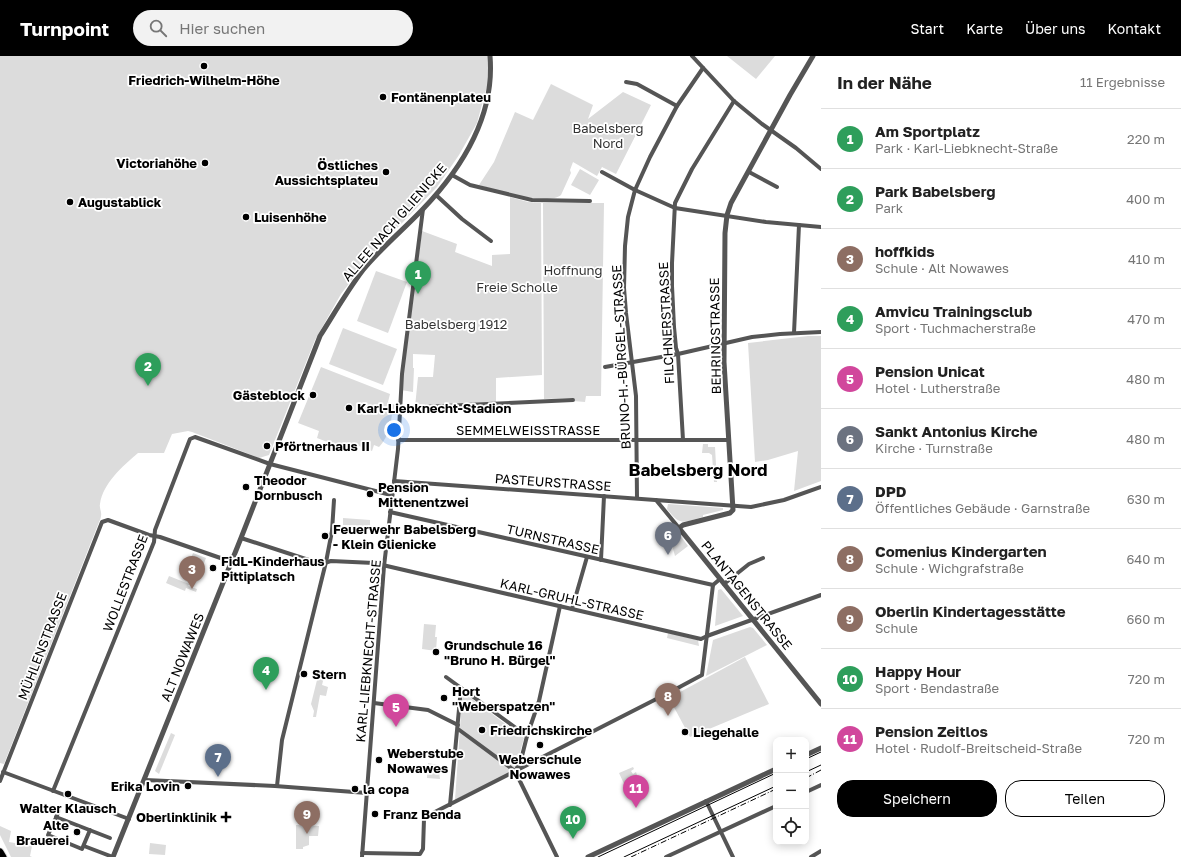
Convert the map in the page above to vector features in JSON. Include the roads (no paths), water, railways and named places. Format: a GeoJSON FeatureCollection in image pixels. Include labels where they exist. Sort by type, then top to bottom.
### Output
{"type":"FeatureCollection","features":[{"type":"Feature","properties":{"kind":"highway"},"geometry":{"type":"LineString","coordinates":[[0,852],[2,857]]}},
{"type":"Feature","properties":{"kind":"street","name":"ALLEE NACH GLIENICKE"},"geometry":{"type":"LineString","coordinates":[[270,464],[320,336],[338,306],[364,270],[436,195],[452,175],[468,149],[480,125],[490,82],[490,56]]}},
{"type":"Feature","properties":{"kind":"street"},"geometry":{"type":"LineString","coordinates":[[692,56],[734,101],[821,169]]}},
{"type":"Feature","properties":{"kind":"street","name":"BEHRINGSTRASSE"},"geometry":{"type":"LineString","coordinates":[[734,505],[724,362],[725,233],[727,215],[732,203],[813,56]]}},
{"type":"Feature","properties":{"kind":"street","name":"BRUNO-H.-BÜRGEL-STRASSE"},"geometry":{"type":"LineString","coordinates":[[636,498],[636,396],[624,288],[625,246],[628,218],[634,190],[662,133],[677,106],[703,68]]}},
{"type":"Feature","properties":{"kind":"street"},"geometry":{"type":"LineString","coordinates":[[626,82],[637,84],[677,106]]}},
{"type":"Feature","properties":{"kind":"street","name":"FILCHNERSTRASSE"},"geometry":{"type":"LineString","coordinates":[[683,440],[672,286],[675,202],[692,169],[734,101]]}},
{"type":"Feature","properties":{"kind":"street"},"geometry":{"type":"LineString","coordinates":[[602,172],[634,190],[675,208],[766,222],[821,227]]}},
{"type":"Feature","properties":{"kind":"street"},"geometry":{"type":"LineString","coordinates":[[749,172],[777,187]]}},
{"type":"Feature","properties":{"kind":"street"},"geometry":{"type":"LineString","coordinates":[[452,175],[470,185],[532,200],[590,200]]}},
{"type":"Feature","properties":{"kind":"street"},"geometry":{"type":"LineString","coordinates":[[436,195],[462,219],[491,241]]}},
{"type":"Feature","properties":{"kind":"street","name":"KARL-LIEBKNECHT-STRASSE"},"geometry":{"type":"LineString","coordinates":[[362,855],[384,566],[398,440],[402,374],[423,209]]}},
{"type":"Feature","properties":{"kind":"street"},"geometry":{"type":"LineString","coordinates":[[794,333],[799,225]]}},
{"type":"Feature","properties":{"kind":"street"},"geometry":{"type":"LineString","coordinates":[[606,367],[678,354],[759,336],[821,332]]}},
{"type":"Feature","properties":{"kind":"street"},"geometry":{"type":"LineString","coordinates":[[400,408],[572,400]]}},
{"type":"Feature","properties":{"kind":"street","name":"WOLLESTRASSE"},"geometry":{"type":"LineString","coordinates":[[54,791],[154,542],[157,525],[189,440],[195,437],[270,464]]}},
{"type":"Feature","properties":{"kind":"street","name":"SEMMELWEISSTRASSE"},"geometry":{"type":"LineString","coordinates":[[398,440],[730,440]]}},
{"type":"Feature","properties":{"kind":"street"},"geometry":{"type":"LineString","coordinates":[[270,464],[392,495]]}},
{"type":"Feature","properties":{"kind":"street","name":"ALT NOWAWES"},"geometry":{"type":"LineString","coordinates":[[113,857],[270,464]]}},
{"type":"Feature","properties":{"kind":"street","name":"PASTEURSTRASSE"},"geometry":{"type":"LineString","coordinates":[[394,481],[751,507],[790,498],[821,487]]}},
{"type":"Feature","properties":{"kind":"street"},"geometry":{"type":"LineString","coordinates":[[602,560],[604,496]]}},
{"type":"Feature","properties":{"kind":"street"},"geometry":{"type":"LineString","coordinates":[[277,786],[282,740],[326,562],[332,530],[334,500]]}},
{"type":"Feature","properties":{"kind":"street","name":"PLANTAGENSTRASSE"},"geometry":{"type":"LineString","coordinates":[[656,500],[821,704]]}},
{"type":"Feature","properties":{"kind":"street"},"geometry":{"type":"LineString","coordinates":[[679,528],[683,525],[730,513],[733,510],[734,505]]}},
{"type":"Feature","properties":{"kind":"street","name":"TURNSTRASSE"},"geometry":{"type":"LineString","coordinates":[[390,512],[712,585]]}},
{"type":"Feature","properties":{"kind":"street","name":"MÜHLENSTRASSE"},"geometry":{"type":"LineString","coordinates":[[0,781],[100,524],[108,520],[149,536],[154,536]]}},
{"type":"Feature","properties":{"kind":"street"},"geometry":{"type":"LineString","coordinates":[[154,536],[232,562]]}},
{"type":"Feature","properties":{"kind":"street","name":"KARL-GRUHL-STRASSE"},"geometry":{"type":"LineString","coordinates":[[241,538],[321,564],[331,561],[374,563],[701,639],[821,595]]}},
{"type":"Feature","properties":{"kind":"street"},"geometry":{"type":"LineString","coordinates":[[572,609],[587,557]]}},
{"type":"Feature","properties":{"kind":"street"},"geometry":{"type":"LineString","coordinates":[[362,855],[422,855],[424,819],[427,816],[702,675],[712,585],[722,581],[749,564],[763,558]]}},
{"type":"Feature","properties":{"kind":"street"},"geometry":{"type":"LineString","coordinates":[[514,772],[521,760],[527,736],[539,701],[560,606]]}},
{"type":"Feature","properties":{"kind":"street"},"geometry":{"type":"LineString","coordinates":[[446,677],[527,736]]}},
{"type":"Feature","properties":{"kind":"street"},"geometry":{"type":"LineString","coordinates":[[450,805],[462,688]]}},
{"type":"Feature","properties":{"kind":"street"},"geometry":{"type":"LineString","coordinates":[[374,703],[428,710],[458,727],[514,772],[556,857]]}},
{"type":"Feature","properties":{"kind":"street"},"geometry":{"type":"LineString","coordinates":[[809,754],[821,748]]}},
{"type":"Feature","properties":{"kind":"street"},"geometry":{"type":"LineString","coordinates":[[588,857],[773,770]]}},
{"type":"Feature","properties":{"kind":"street"},"geometry":{"type":"LineString","coordinates":[[3,772],[129,819]]}},
{"type":"Feature","properties":{"kind":"street"},"geometry":{"type":"LineString","coordinates":[[145,780],[277,786],[367,793]]}},
{"type":"Feature","properties":{"kind":"street"},"geometry":{"type":"LineString","coordinates":[[809,791],[821,786]]}},
{"type":"Feature","properties":{"kind":"street"},"geometry":{"type":"LineString","coordinates":[[706,801],[733,857]]}},
{"type":"Feature","properties":{"kind":"street"},"geometry":{"type":"LineString","coordinates":[[666,857],[773,807]]}},
{"type":"Feature","properties":{"kind":"street"},"geometry":{"type":"LineString","coordinates":[[59,811],[48,835],[82,849],[90,830]]}},
{"type":"Feature","properties":{"kind":"street"},"geometry":{"type":"LineString","coordinates":[[56,817],[110,838]]}},
{"type":"Feature","properties":{"kind":"street"},"geometry":{"type":"LineString","coordinates":[[84,846],[113,857]]}},
{"type":"Feature","properties":{"kind":"street"},"geometry":{"type":"LineString","coordinates":[[810,857],[821,851]]}},
{"type":"Feature","properties":{"kind":"tram line"},"geometry":{"type":"LineString","coordinates":[[809,758],[821,752]]}},
{"type":"Feature","properties":{"kind":"tram line"},"geometry":{"type":"LineString","coordinates":[[809,771],[821,765]]}},
{"type":"Feature","properties":{"kind":"tram line"},"geometry":{"type":"LineString","coordinates":[[598,857],[773,774]]}},
{"type":"Feature","properties":{"kind":"tram line"},"geometry":{"type":"LineString","coordinates":[[624,857],[773,787]]}},
{"type":"Feature","properties":{"kind":"railway"},"geometry":{"type":"LineString","coordinates":[[809,776],[821,770]]}},
{"type":"Feature","properties":{"kind":"railway"},"geometry":{"type":"LineString","coordinates":[[631,857],[773,790]]}},
{"type":"Feature","properties":{"kind":"place","name":"Friedrich-Wilhelm-Höhe"},"geometry":{"type":"Point","coordinates":[204,66]}},
{"type":"Feature","properties":{"kind":"place","name":"Fontänenplateu"},"geometry":{"type":"Point","coordinates":[383,97]}},
{"type":"Feature","properties":{"kind":"place","name":"Victoriahöhe"},"geometry":{"type":"Point","coordinates":[205,163]}},
{"type":"Feature","properties":{"kind":"place","name":"Östliches Aussichtsplateu"},"geometry":{"type":"Point","coordinates":[386,172]}},
{"type":"Feature","properties":{"kind":"place","name":"Augustablick"},"geometry":{"type":"Point","coordinates":[70,202]}},
{"type":"Feature","properties":{"kind":"place","name":"Luisenhöhe"},"geometry":{"type":"Point","coordinates":[246,217]}},
{"type":"Feature","properties":{"kind":"place","name":"Am Sportplatz"},"geometry":{"type":"Point","coordinates":[418,294]}},
{"type":"Feature","properties":{"kind":"place","name":"Park Babelsberg"},"geometry":{"type":"Point","coordinates":[148,386]}},
{"type":"Feature","properties":{"kind":"place","name":"Gästeblock"},"geometry":{"type":"Point","coordinates":[313,395]}},
{"type":"Feature","properties":{"kind":"place","name":"Karl-Liebknecht-Stadion"},"geometry":{"type":"Point","coordinates":[349,408]}},
{"type":"Feature","properties":{"kind":"place","name":"Pförtnerhaus II"},"geometry":{"type":"Point","coordinates":[267,446]}},
{"type":"Feature","properties":{"kind":"place","name":"Theodor Dornbusch"},"geometry":{"type":"Point","coordinates":[246,487]}},
{"type":"Feature","properties":{"kind":"place","name":"Pension Mittenentzwei"},"geometry":{"type":"Point","coordinates":[370,494]}},
{"type":"Feature","properties":{"kind":"place","name":"Feuerwehr Babelsberg - Klein Glienicke"},"geometry":{"type":"Point","coordinates":[325,536]}},
{"type":"Feature","properties":{"kind":"place","name":"Sankt Antonius Kirche"},"geometry":{"type":"Point","coordinates":[668,555]}},
{"type":"Feature","properties":{"kind":"place","name":"FidL-Kinderhaus Pittiplatsch"},"geometry":{"type":"Point","coordinates":[213,568]}},
{"type":"Feature","properties":{"kind":"place","name":"hoffkids"},"geometry":{"type":"Point","coordinates":[192,589]}},
{"type":"Feature","properties":{"kind":"place","name":"Grundschule 16 \"Bruno H. Bürgel\""},"geometry":{"type":"Point","coordinates":[436,652]}},
{"type":"Feature","properties":{"kind":"place","name":"Stern"},"geometry":{"type":"Point","coordinates":[304,674]}},
{"type":"Feature","properties":{"kind":"place","name":"Amvicu Trainingsclub"},"geometry":{"type":"Point","coordinates":[266,690]}},
{"type":"Feature","properties":{"kind":"place","name":"Hort \"Weberspatzen\""},"geometry":{"type":"Point","coordinates":[444,698]}},
{"type":"Feature","properties":{"kind":"place","name":"Comenius Kindergarten"},"geometry":{"type":"Point","coordinates":[668,716]}},
{"type":"Feature","properties":{"kind":"place","name":"Pension Unicat"},"geometry":{"type":"Point","coordinates":[396,727]}},
{"type":"Feature","properties":{"kind":"place","name":"Friedrichskirche"},"geometry":{"type":"Point","coordinates":[482,730]}},
{"type":"Feature","properties":{"kind":"place","name":"Liegehalle"},"geometry":{"type":"Point","coordinates":[685,732]}},
{"type":"Feature","properties":{"kind":"place","name":"Weberschule Nowawes"},"geometry":{"type":"Point","coordinates":[540,745]}},
{"type":"Feature","properties":{"kind":"place","name":"Weberstube Nowawes"},"geometry":{"type":"Point","coordinates":[379,760]}},
{"type":"Feature","properties":{"kind":"place","name":"DPD"},"geometry":{"type":"Point","coordinates":[218,777]}},
{"type":"Feature","properties":{"kind":"place","name":"Erika Lovin"},"geometry":{"type":"Point","coordinates":[188,786]}},
{"type":"Feature","properties":{"kind":"place","name":"la copa"},"geometry":{"type":"Point","coordinates":[355,789]}},
{"type":"Feature","properties":{"kind":"place","name":"Walter Klausch"},"geometry":{"type":"Point","coordinates":[68,794]}},
{"type":"Feature","properties":{"kind":"place","name":"Pension Zeitlos"},"geometry":{"type":"Point","coordinates":[636,808]}},
{"type":"Feature","properties":{"kind":"place","name":"Franz Benda"},"geometry":{"type":"Point","coordinates":[375,814]}},
{"type":"Feature","properties":{"kind":"place","name":"Oberlinklinik"},"geometry":{"type":"Point","coordinates":[226,817]}},
{"type":"Feature","properties":{"kind":"place","name":"Alte Brauerei"},"geometry":{"type":"Point","coordinates":[77,832]}},
{"type":"Feature","properties":{"kind":"place","name":"Oberlin Kindertagesstätte"},"geometry":{"type":"Point","coordinates":[307,834]}},
{"type":"Feature","properties":{"kind":"place","name":"Happy Hour"},"geometry":{"type":"Point","coordinates":[573,839]}},
{"type":"Feature","properties":{"kind":"district","name":"Babelsberg Nord"},"geometry":{"type":"Point","coordinates":[698,470]}},
{"type":"Feature","properties":{"kind":"park label","name":"Hoffnung"},"geometry":{"type":"Point","coordinates":[573,270]}},
{"type":"Feature","properties":{"kind":"park label","name":"Freie Scholle"},"geometry":{"type":"Point","coordinates":[517,287]}},
{"type":"Feature","properties":{"kind":"park label","name":"Babelsberg 1912"},"geometry":{"type":"Point","coordinates":[456,324]}}]}
